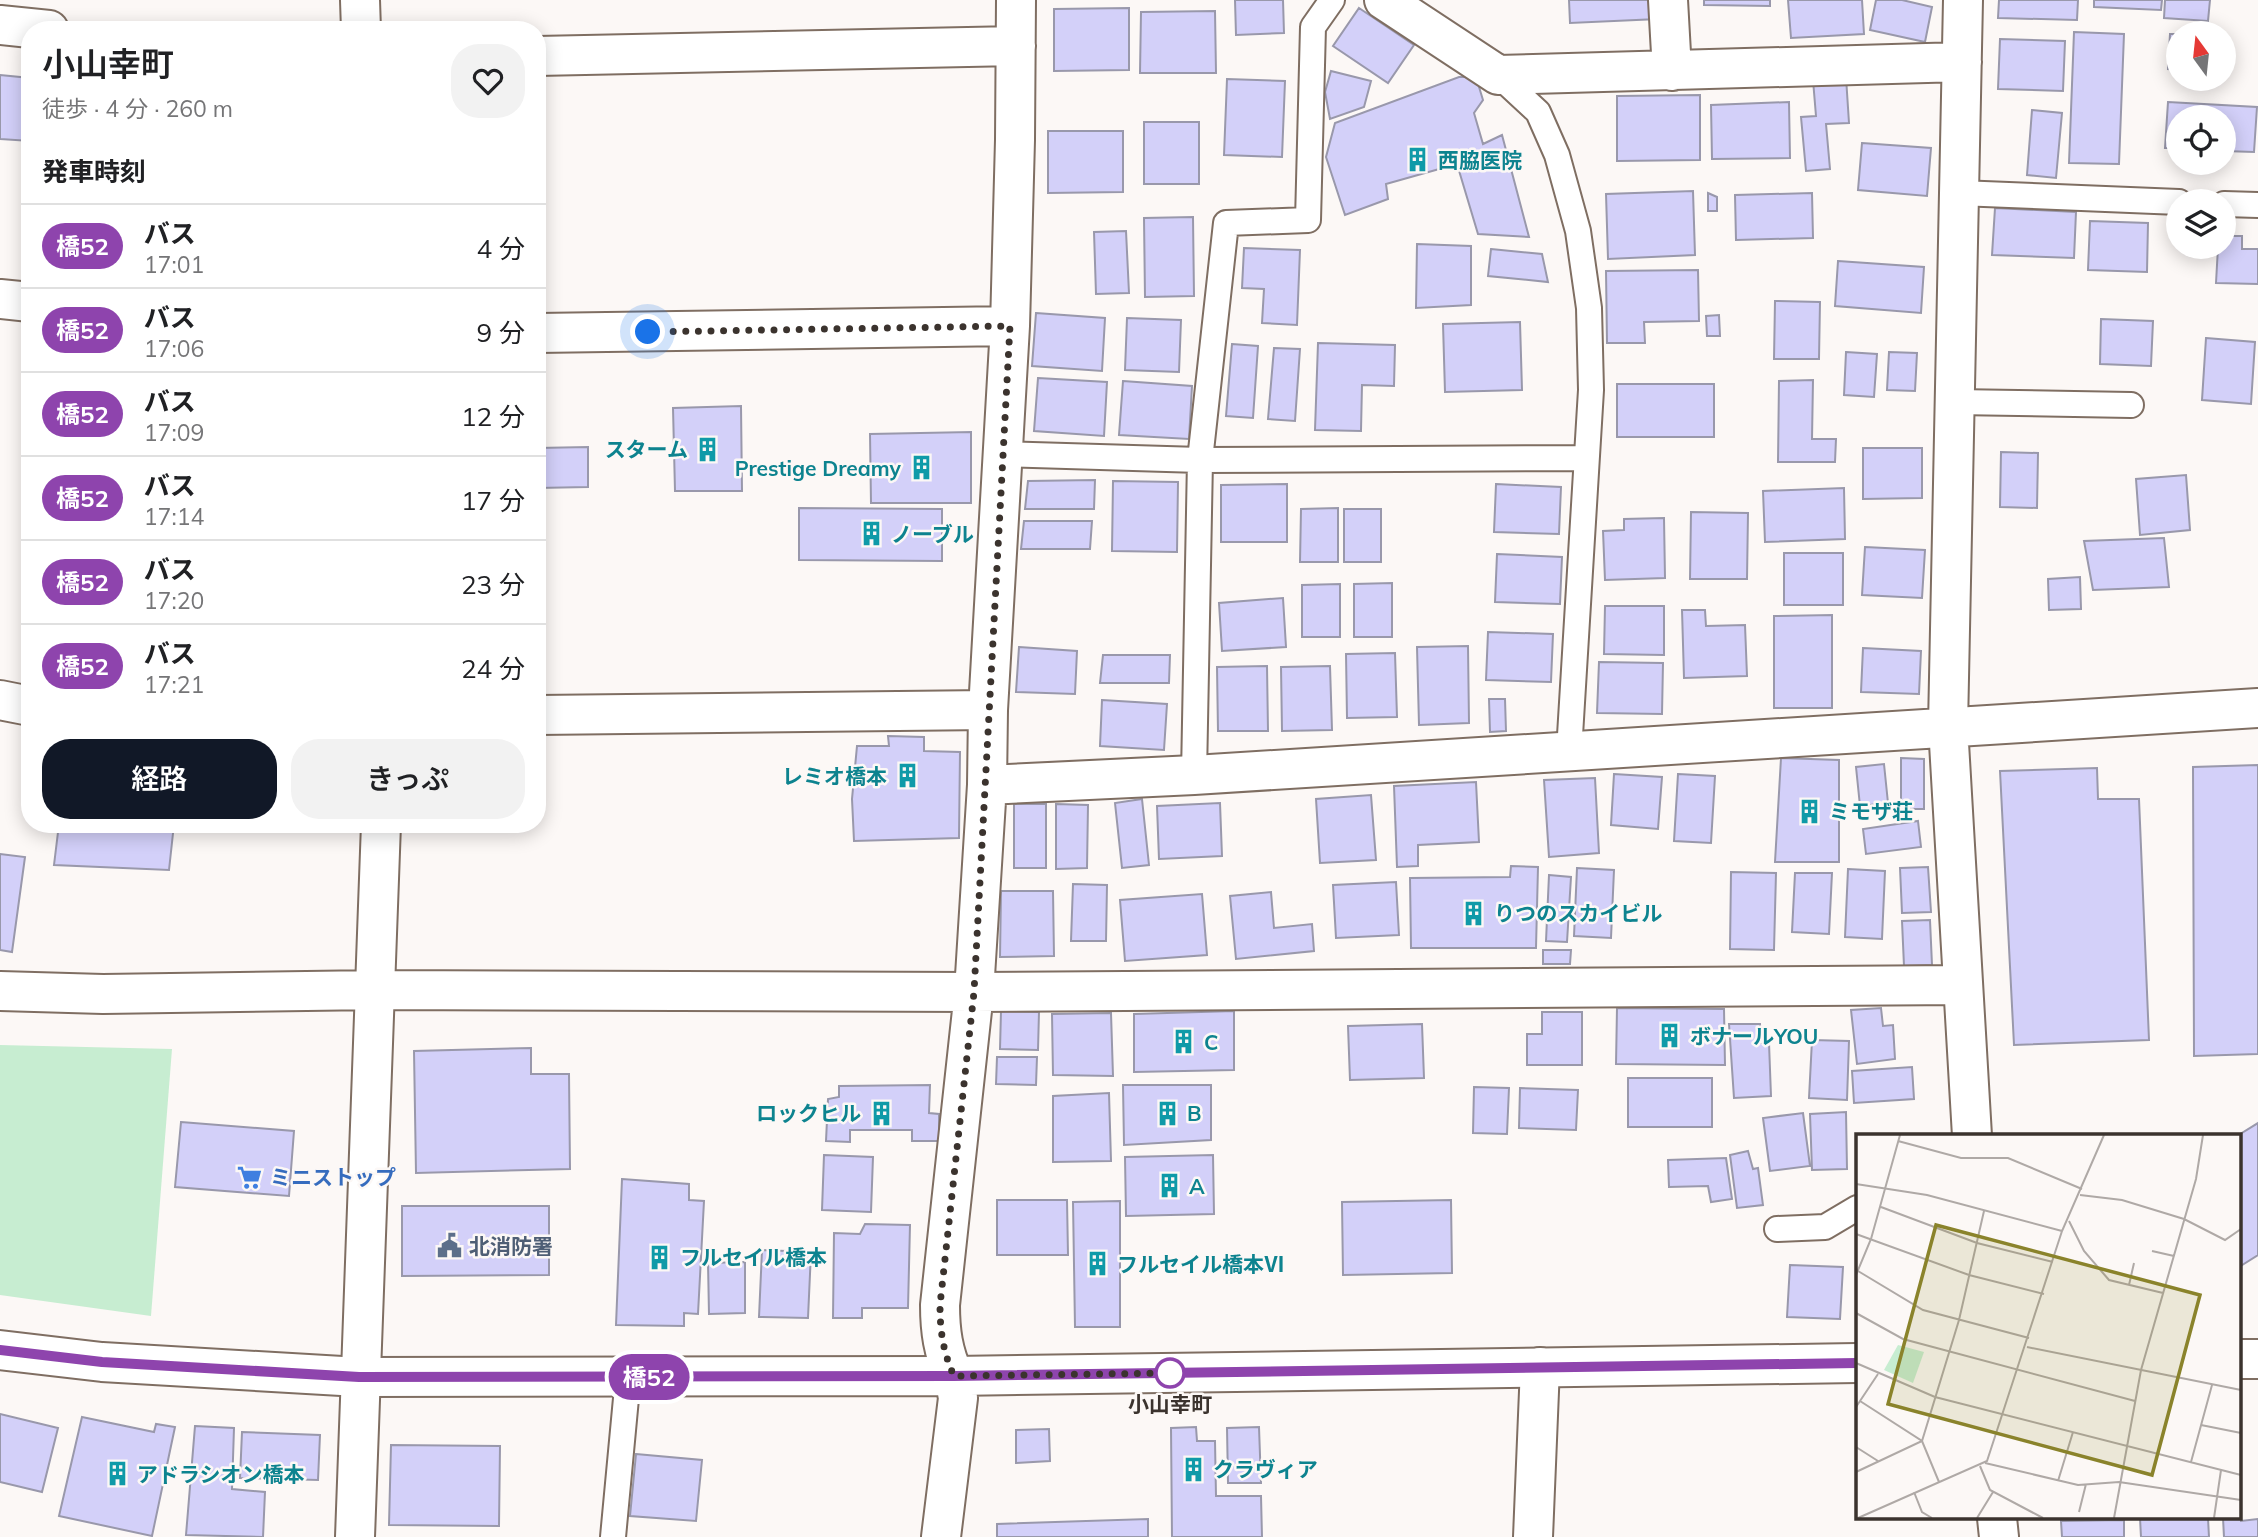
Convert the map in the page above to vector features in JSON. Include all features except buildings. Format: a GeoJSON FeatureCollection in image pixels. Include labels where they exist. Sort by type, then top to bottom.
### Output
{"type":"FeatureCollection","features":[{"type":"Feature","properties":{"kind":"street"},"geometry":{"type":"LineString","coordinates":[[360,0],[361,21]]}},
{"type":"Feature","properties":{"kind":"street"},"geometry":{"type":"LineString","coordinates":[[941,1537],[957,1398],[954,1376],[945,1357],[940,1334],[940,1305],[974,992],[987,785],[988,710],[1010,326],[1016,0]]}},
{"type":"Feature","properties":{"kind":"street"},"geometry":{"type":"LineString","coordinates":[[1668,0],[1672,71]]}},
{"type":"Feature","properties":{"kind":"street"},"geometry":{"type":"LineString","coordinates":[[1963,0],[1948,726],[1972,1134]]}},
{"type":"Feature","properties":{"kind":"street"},"geometry":{"type":"LineString","coordinates":[[1399,5],[1497,75],[1962,62]]}},
{"type":"Feature","properties":{"kind":"street"},"geometry":{"type":"LineString","coordinates":[[0,25],[21,27]]}},
{"type":"Feature","properties":{"kind":"street"},"geometry":{"type":"LineString","coordinates":[[546,56],[1016,46]]}},
{"type":"Feature","properties":{"kind":"street"},"geometry":{"type":"LineString","coordinates":[[0,299],[21,301]]}},
{"type":"Feature","properties":{"kind":"street"},"geometry":{"type":"LineString","coordinates":[[546,333],[1010,326]]}},
{"type":"Feature","properties":{"kind":"street"},"geometry":{"type":"LineString","coordinates":[[0,700],[21,704]]}},
{"type":"Feature","properties":{"kind":"street"},"geometry":{"type":"LineString","coordinates":[[987,785],[1194,775],[2258,708]]}},
{"type":"Feature","properties":{"kind":"street"},"geometry":{"type":"LineString","coordinates":[[546,715],[988,710]]}},
{"type":"Feature","properties":{"kind":"street"},"geometry":{"type":"LineString","coordinates":[[355,1537],[381,833]]}},
{"type":"Feature","properties":{"kind":"street"},"geometry":{"type":"LineString","coordinates":[[0,991],[103,995],[376,990],[974,992],[1963,985]]}},
{"type":"Feature","properties":{"kind":"street"},"geometry":{"type":"LineString","coordinates":[[0,1350],[102,1362],[359,1377],[954,1376],[1856,1363]]}},
{"type":"Feature","properties":{"kind":"street"},"geometry":{"type":"LineString","coordinates":[[2240,1359],[2258,1359]]}},
{"type":"Feature","properties":{"kind":"street"},"geometry":{"type":"LineString","coordinates":[[1533,1537],[1539,1367]]}},
{"type":"Feature","properties":{"kind":"lane"},"geometry":{"type":"LineString","coordinates":[[1194,775],[1200,460],[1226,223],[1308,220],[1313,27],[1332,0]]}},
{"type":"Feature","properties":{"kind":"lane"},"geometry":{"type":"LineString","coordinates":[[1497,75],[1538,113],[1557,155],[1578,231],[1589,308],[1591,390],[1569,752]]}},
{"type":"Feature","properties":{"kind":"lane"},"geometry":{"type":"LineString","coordinates":[[1959,193],[2166,201]]}},
{"type":"Feature","properties":{"kind":"lane"},"geometry":{"type":"LineString","coordinates":[[2236,204],[2258,205]]}},
{"type":"Feature","properties":{"kind":"lane"},"geometry":{"type":"LineString","coordinates":[[1955,402],[2130,405]]}},
{"type":"Feature","properties":{"kind":"lane"},"geometry":{"type":"LineString","coordinates":[[1002,454],[1200,460],[1585,458]]}},
{"type":"Feature","properties":{"kind":"lane"},"geometry":{"type":"LineString","coordinates":[[1777,1229],[1825,1227],[1856,1209]]}},
{"type":"Feature","properties":{"kind":"lane"},"geometry":{"type":"LineString","coordinates":[[613,1537],[628,1377]]}},
{"type":"Feature","properties":{"kind":"green space"},"geometry":{"type":"Polygon","coordinates":[[[0,1045],[172,1049],[151,1316],[0,1295],[0,1045]]]}},
{"type":"Feature","properties":{"kind":"bus line","name":"橋52"},"geometry":{"type":"LineString","coordinates":[[0,1350],[102,1362],[359,1377],[954,1376],[1856,1363]]}},
{"type":"Feature","properties":{"kind":"place","name":"西脇医院"},"geometry":{"type":"Point","coordinates":[1418,160]}},
{"type":"Feature","properties":{"kind":"place","name":"スターム"},"geometry":{"type":"Point","coordinates":[708,449]}},
{"type":"Feature","properties":{"kind":"place","name":"Prestige Dreamy"},"geometry":{"type":"Point","coordinates":[921,468]}},
{"type":"Feature","properties":{"kind":"place","name":"ノーブル"},"geometry":{"type":"Point","coordinates":[871,534]}},
{"type":"Feature","properties":{"kind":"place","name":"レミオ橋本"},"geometry":{"type":"Point","coordinates":[907,776]}},
{"type":"Feature","properties":{"kind":"place","name":"ミモザ荘"},"geometry":{"type":"Point","coordinates":[1809,811]}},
{"type":"Feature","properties":{"kind":"place","name":"りつのスカイビル"},"geometry":{"type":"Point","coordinates":[1474,913]}},
{"type":"Feature","properties":{"kind":"place","name":"ボナールYOU"},"geometry":{"type":"Point","coordinates":[1670,1036]}},
{"type":"Feature","properties":{"kind":"place","name":"C"},"geometry":{"type":"Point","coordinates":[1184,1042]}},
{"type":"Feature","properties":{"kind":"place","name":"ロックヒル"},"geometry":{"type":"Point","coordinates":[881,1113]}},
{"type":"Feature","properties":{"kind":"place","name":"B"},"geometry":{"type":"Point","coordinates":[1167,1113]}},
{"type":"Feature","properties":{"kind":"place","name":"ミニストップ"},"geometry":{"type":"Point","coordinates":[250,1177]}},
{"type":"Feature","properties":{"kind":"place","name":"A"},"geometry":{"type":"Point","coordinates":[1169,1186]}},
{"type":"Feature","properties":{"kind":"place","name":"北消防署"},"geometry":{"type":"Point","coordinates":[449,1246]}},
{"type":"Feature","properties":{"kind":"place","name":"フルセイル橋本"},"geometry":{"type":"Point","coordinates":[660,1257]}},
{"type":"Feature","properties":{"kind":"place","name":"フルセイル橋本Ⅵ"},"geometry":{"type":"Point","coordinates":[1097,1264]}},
{"type":"Feature","properties":{"kind":"place","name":"小山幸町"},"geometry":{"type":"Point","coordinates":[1170,1373]}},
{"type":"Feature","properties":{"kind":"place","name":"クラヴィア"},"geometry":{"type":"Point","coordinates":[1193,1469]}},
{"type":"Feature","properties":{"kind":"place","name":"アドラシオン橋本"},"geometry":{"type":"Point","coordinates":[117,1474]}},
{"type":"Feature","properties":{"kind":"route"},"geometry":{"type":"LineString","coordinates":[[648,332],[1010,326],[974,992],[940,1305],[940,1334],[945,1357],[954,1376],[1170,1373]]}}]}
